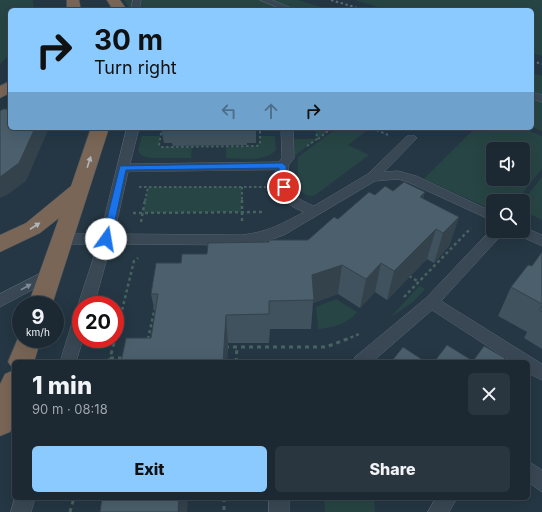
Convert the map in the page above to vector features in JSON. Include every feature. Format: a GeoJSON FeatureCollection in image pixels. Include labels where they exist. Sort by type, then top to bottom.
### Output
{"type":"FeatureCollection","features":[{"type":"Feature","properties":{"kind":"highway"},"geometry":{"type":"LineString","coordinates":[[43,296],[99,130]]}},
{"type":"Feature","properties":{"kind":"highway"},"geometry":{"type":"LineString","coordinates":[[0,244],[34,228],[60,207],[80,188]]}},
{"type":"Feature","properties":{"kind":"highway"},"geometry":{"type":"LineString","coordinates":[[22,360],[26,348]]}},
{"type":"Feature","properties":{"kind":"highway"},"geometry":{"type":"LineString","coordinates":[[0,423],[12,388]]}},
{"type":"Feature","properties":{"kind":"lane"},"geometry":{"type":"LineString","coordinates":[[264,0],[286,8]]}},
{"type":"Feature","properties":{"kind":"lane"},"geometry":{"type":"LineString","coordinates":[[89,296],[106,239],[132,130]]}},
{"type":"Feature","properties":{"kind":"lane"},"geometry":{"type":"LineString","coordinates":[[287,130],[288,158],[282,166],[284,187],[287,196],[294,203],[315,211]]}},
{"type":"Feature","properties":{"kind":"lane"},"geometry":{"type":"LineString","coordinates":[[63,239],[242,240],[261,238],[279,232],[372,177],[411,138]]}},
{"type":"Feature","properties":{"kind":"lane"},"geometry":{"type":"LineString","coordinates":[[123,168],[282,166]]}},
{"type":"Feature","properties":{"kind":"lane"},"geometry":{"type":"LineString","coordinates":[[372,177],[393,174],[412,180],[486,214]]}},
{"type":"Feature","properties":{"kind":"lane"},"geometry":{"type":"LineString","coordinates":[[530,235],[542,241]]}},
{"type":"Feature","properties":{"kind":"lane"},"geometry":{"type":"LineString","coordinates":[[363,360],[431,302],[491,238]]}},
{"type":"Feature","properties":{"kind":"lane"},"geometry":{"type":"LineString","coordinates":[[0,301],[51,273]]}},
{"type":"Feature","properties":{"kind":"lane"},"geometry":{"type":"LineString","coordinates":[[431,302],[522,360]]}},
{"type":"Feature","properties":{"kind":"lane"},"geometry":{"type":"LineString","coordinates":[[69,360],[72,348]]}},
{"type":"Feature","properties":{"kind":"lane"},"geometry":{"type":"LineString","coordinates":[[530,365],[542,373]]}},
{"type":"Feature","properties":{"kind":"lane"},"geometry":{"type":"LineString","coordinates":[[530,472],[542,482]]}},
{"type":"Feature","properties":{"kind":"lane"},"geometry":{"type":"LineString","coordinates":[[21,512],[25,500]]}},
{"type":"Feature","properties":{"kind":"lane"},"geometry":{"type":"LineString","coordinates":[[278,512],[279,500]]}},
{"type":"Feature","properties":{"kind":"lane"},"geometry":{"type":"LineString","coordinates":[[438,512],[446,500]]}},
{"type":"Feature","properties":{"kind":"path"},"geometry":{"type":"LineString","coordinates":[[162,130],[159,145],[162,147],[192,147],[257,146],[260,144],[260,130]]}},
{"type":"Feature","properties":{"kind":"path"},"geometry":{"type":"LineString","coordinates":[[317,139],[329,130]]}},
{"type":"Feature","properties":{"kind":"path"},"geometry":{"type":"LineString","coordinates":[[118,187],[284,187]]}},
{"type":"Feature","properties":{"kind":"path"},"geometry":{"type":"LineString","coordinates":[[137,239],[148,187]]}},
{"type":"Feature","properties":{"kind":"path"},"geometry":{"type":"LineString","coordinates":[[242,187],[242,240]]}},
{"type":"Feature","properties":{"kind":"path"},"geometry":{"type":"LineString","coordinates":[[112,213],[264,212]]}},
{"type":"Feature","properties":{"kind":"path"},"geometry":{"type":"LineString","coordinates":[[399,302],[471,228]]}},
{"type":"Feature","properties":{"kind":"path"},"geometry":{"type":"LineString","coordinates":[[124,302],[134,261]]}},
{"type":"Feature","properties":{"kind":"path"},"geometry":{"type":"LineString","coordinates":[[148,340],[155,304]]}},
{"type":"Feature","properties":{"kind":"path"},"geometry":{"type":"LineString","coordinates":[[223,347],[326,347],[361,334]]}},
{"type":"Feature","properties":{"kind":"path"},"geometry":{"type":"LineString","coordinates":[[236,360],[237,347]]}},
{"type":"Feature","properties":{"kind":"path"},"geometry":{"type":"LineString","coordinates":[[113,348],[110,358],[130,358]]}},
{"type":"Feature","properties":{"kind":"path"},"geometry":{"type":"LineString","coordinates":[[70,512],[73,500]]}},
{"type":"Feature","properties":{"kind":"path"},"geometry":{"type":"LineString","coordinates":[[224,500],[224,512]]}},
{"type":"Feature","properties":{"kind":"green space"},"geometry":{"type":"Polygon","coordinates":[[[0,0],[33,0],[34,8],[8,8],[8,56],[0,64],[0,0]]]}},
{"type":"Feature","properties":{"kind":"green space"},"geometry":{"type":"Polygon","coordinates":[[[124,0],[298,0],[324,8],[130,8],[124,0]]]}},
{"type":"Feature","properties":{"kind":"green space"},"geometry":{"type":"Polygon","coordinates":[[[355,0],[542,0],[542,56],[534,54],[534,8],[381,8],[355,0]]]}},
{"type":"Feature","properties":{"kind":"green space"},"geometry":{"type":"Polygon","coordinates":[[[534,74],[542,76],[542,131],[534,128],[534,74]]]}},
{"type":"Feature","properties":{"kind":"green space"},"geometry":{"type":"Polygon","coordinates":[[[316,130],[329,130],[294,156],[294,139],[317,139],[316,130]]]}},
{"type":"Feature","properties":{"kind":"green space"},"geometry":{"type":"Polygon","coordinates":[[[334,130],[368,130],[348,145],[369,155],[314,196],[307,195],[300,188],[298,182],[298,157],[334,130]]]}},
{"type":"Feature","properties":{"kind":"green space"},"geometry":{"type":"Polygon","coordinates":[[[473,130],[526,130],[542,136],[542,169],[530,184],[530,142],[486,142],[486,186],[528,186],[522,194],[486,194],[486,207],[424,179],[473,130]]]}},
{"type":"Feature","properties":{"kind":"green space"},"geometry":{"type":"Polygon","coordinates":[[[142,136],[160,136],[159,145],[162,147],[192,147],[191,158],[149,158],[141,155],[138,150],[142,136]]]}},
{"type":"Feature","properties":{"kind":"green space"},"geometry":{"type":"Polygon","coordinates":[[[260,136],[275,136],[276,150],[266,157],[252,159],[226,158],[226,147],[257,146],[260,144],[260,136]]]}},
{"type":"Feature","properties":{"kind":"green space"},"geometry":{"type":"Polygon","coordinates":[[[542,177],[542,220],[530,214],[530,194],[529,194],[542,177]]]}},
{"type":"Feature","properties":{"kind":"green space"},"geometry":{"type":"Polygon","coordinates":[[[148,187],[242,187],[241,212],[143,213],[148,187]]]}},
{"type":"Feature","properties":{"kind":"green space"},"geometry":{"type":"Polygon","coordinates":[[[419,286],[425,289],[413,302],[391,317],[419,286]]]}},
{"type":"Feature","properties":{"kind":"green space"},"geometry":{"type":"Polygon","coordinates":[[[336,299],[357,312],[349,320],[339,325],[318,329],[316,307],[336,299]]]}},
{"type":"Feature","properties":{"kind":"green space"},"geometry":{"type":"Polygon","coordinates":[[[324,500],[374,500],[375,512],[325,512],[324,500]]]}},
{"type":"Feature","properties":{"kind":"building"},"geometry":{"type":"Polygon","coordinates":[[[3,109],[8,109],[8,130],[34,130],[19,163],[0,177],[0,111],[3,109]]]}},
{"type":"Feature","properties":{"kind":"building"},"geometry":{"type":"Polygon","coordinates":[[[404,182],[425,192],[420,197],[459,217],[443,233],[436,229],[394,271],[381,263],[366,279],[342,265],[312,275],[314,300],[269,301],[269,314],[226,315],[223,360],[121,360],[126,338],[151,338],[158,294],[151,294],[156,263],[181,263],[182,254],[207,254],[208,243],[308,240],[334,217],[338,219],[369,192],[375,195],[385,186],[393,191],[404,182]]]}},
{"type":"Feature","properties":{"kind":"building"},"geometry":{"type":"Polygon","coordinates":[[[542,252],[542,304],[511,287],[528,265],[532,266],[542,252]]]}},
{"type":"Feature","properties":{"kind":"building"},"geometry":{"type":"Polygon","coordinates":[[[447,345],[471,360],[436,360],[447,345]]]}},
{"type":"Feature","properties":{"kind":"building"},"geometry":{"type":"Polygon","coordinates":[[[484,346],[505,358],[504,360],[474,360],[484,346]]]}},
{"type":"Feature","properties":{"kind":"building"},"geometry":{"type":"Polygon","coordinates":[[[403,347],[423,360],[393,360],[403,347]]]}},
{"type":"Feature","properties":{"kind":"building"},"geometry":{"type":"Polygon","coordinates":[[[102,500],[179,500],[178,512],[100,512],[102,500]]]}},
{"type":"Feature","properties":{"kind":"railway"},"geometry":{"type":"LineString","coordinates":[[331,0],[357,8]]}},
{"type":"Feature","properties":{"kind":"railway"},"geometry":{"type":"LineString","coordinates":[[534,62],[542,64]]}},
{"type":"Feature","properties":{"kind":"route"},"geometry":{"type":"LineString","coordinates":[[106,239],[123,168],[282,166],[284,187]]}}]}
